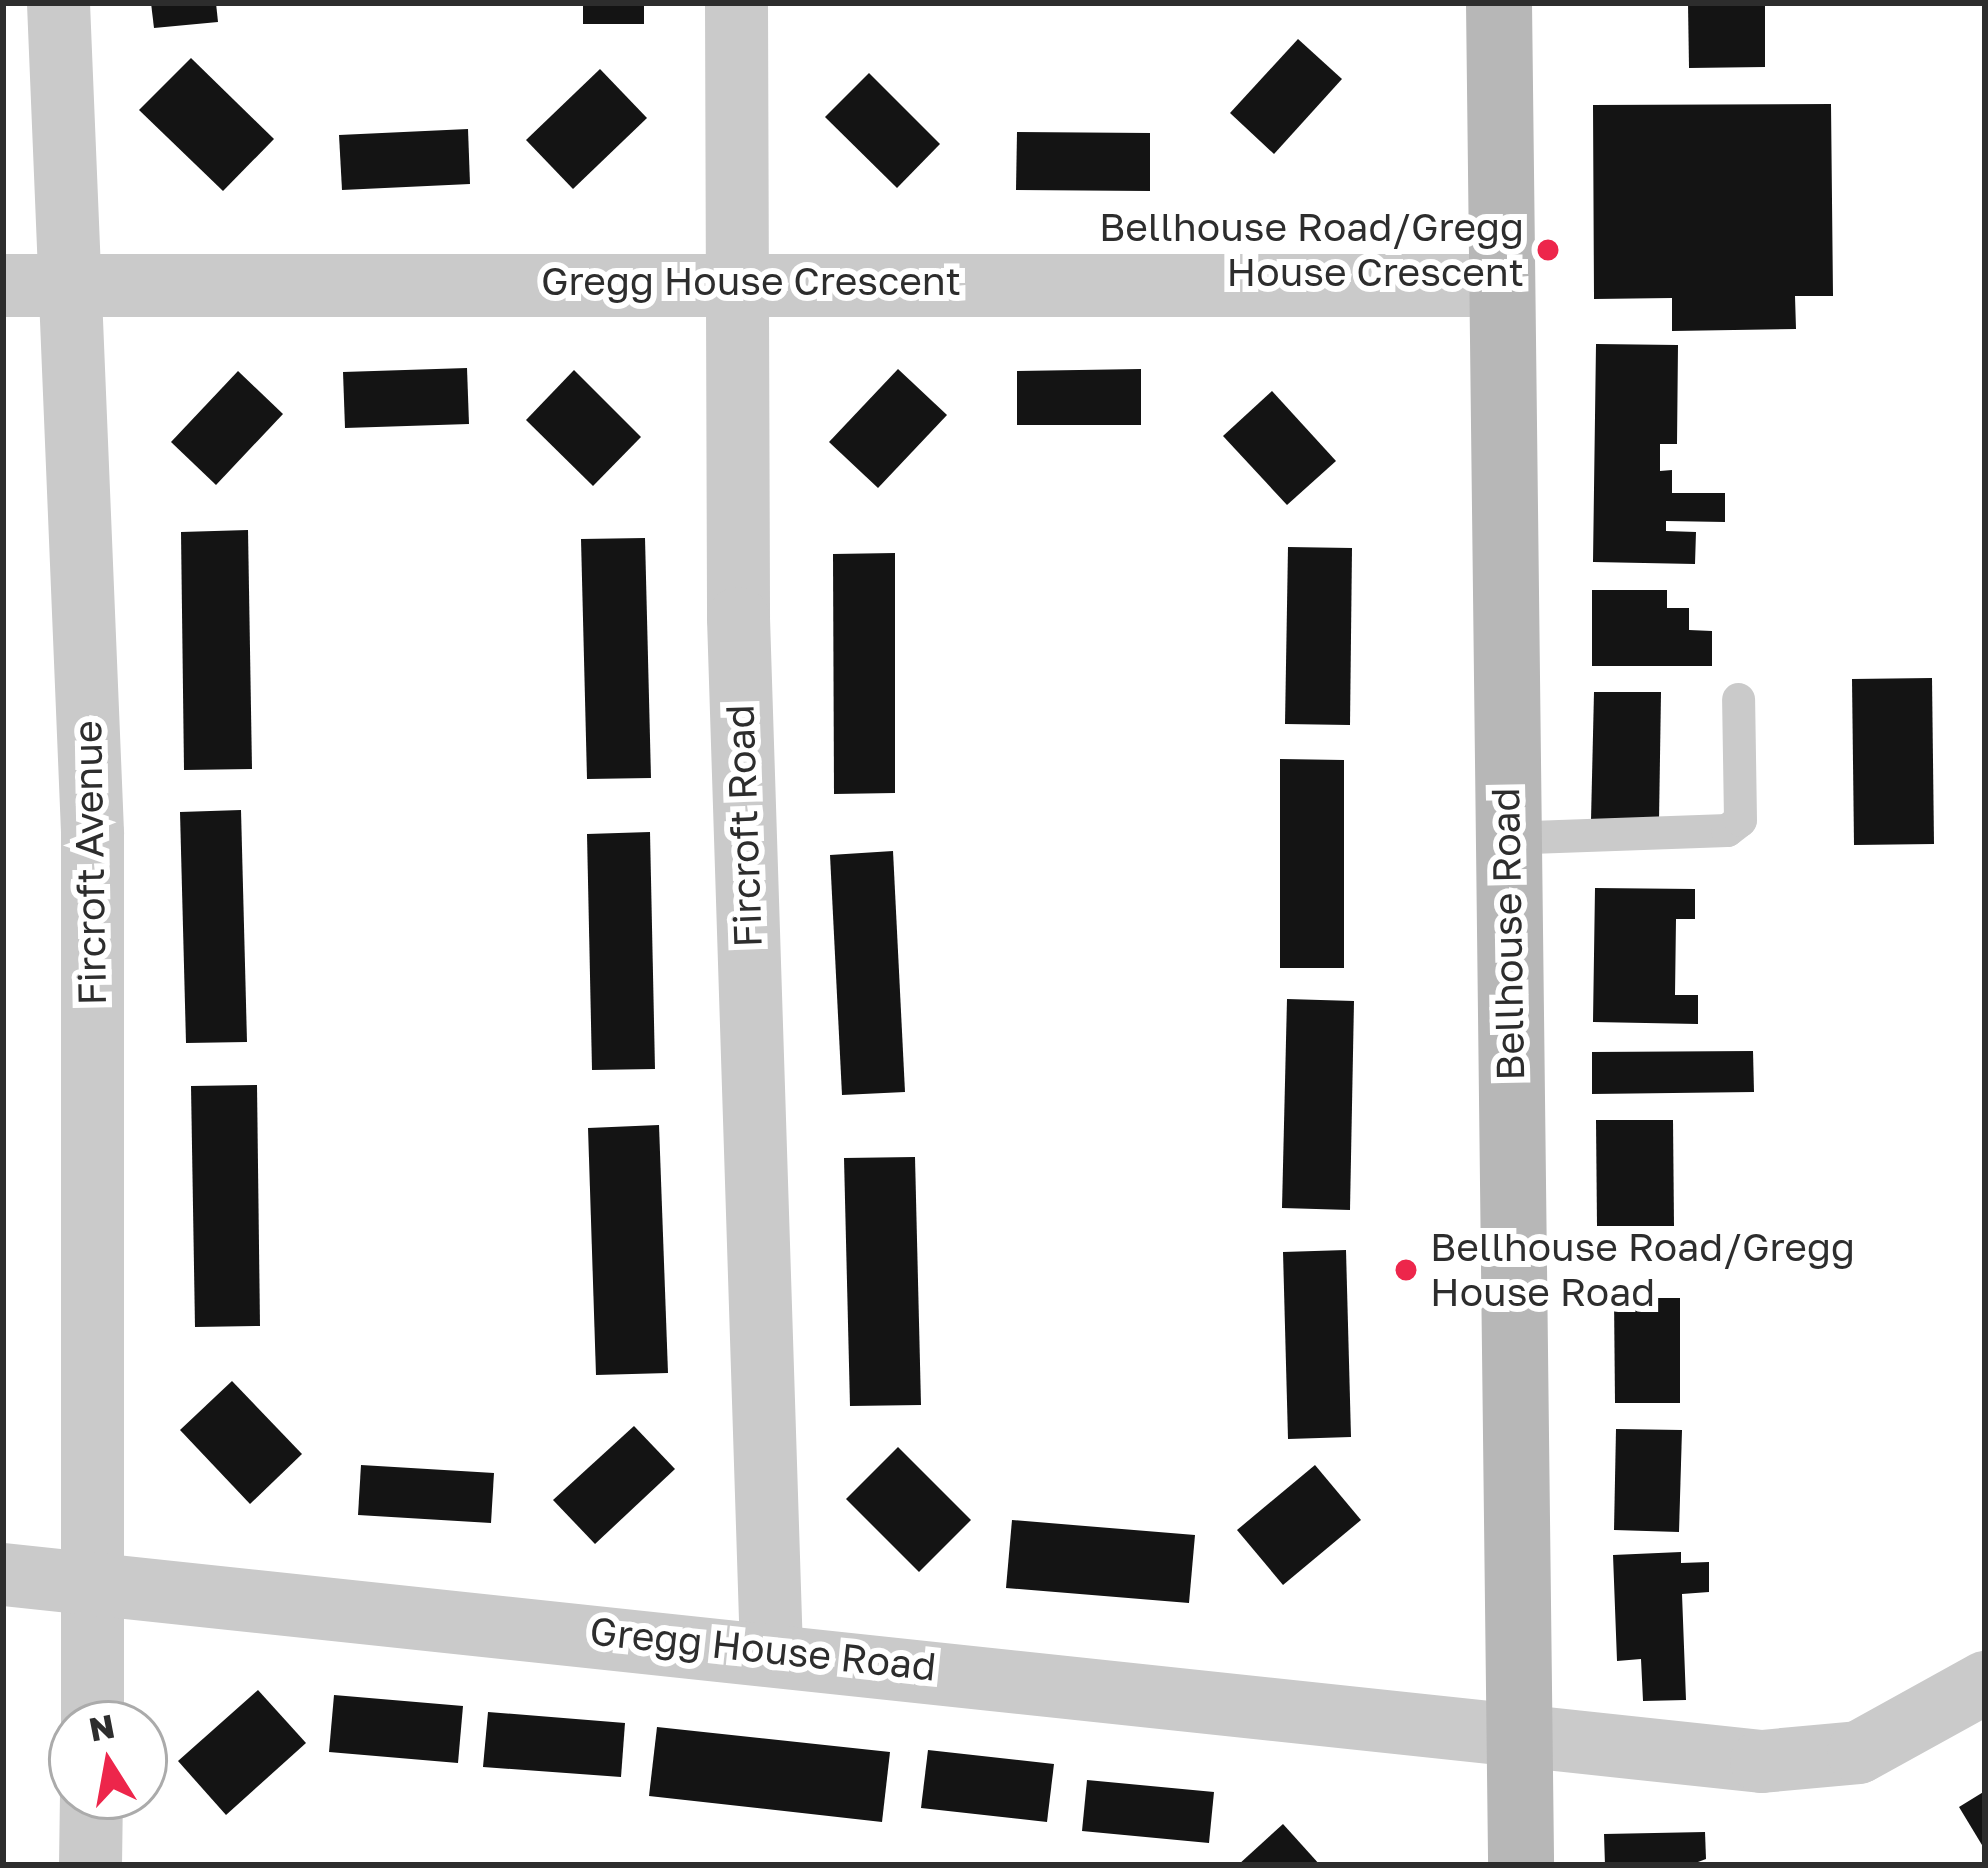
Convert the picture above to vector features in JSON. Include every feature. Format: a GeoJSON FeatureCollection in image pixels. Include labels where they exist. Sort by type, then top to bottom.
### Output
{"type":"FeatureCollection","features":[{"type":"Feature","properties":{"kind":"main road","name":"Bellhouse Road"},"geometry":{"type":"LineString","coordinates":[[1499,3],[1498,285],[1521,1865]]}},
{"type":"Feature","properties":{"kind":"street","name":"Fircroft Avenue"},"geometry":{"type":"LineString","coordinates":[[58,3],[76,284],[92,833],[92,1700]]}},
{"type":"Feature","properties":{"kind":"street","name":"Fircroft Road"},"geometry":{"type":"LineString","coordinates":[[736,3],[734,280],[771,1649]]}},
{"type":"Feature","properties":{"kind":"street","name":"Gregg House Crescent"},"geometry":{"type":"LineString","coordinates":[[3,285],[734,280],[1498,285]]}},
{"type":"Feature","properties":{"kind":"street","name":"Gregg House Road"},"geometry":{"type":"LineString","coordinates":[[3,1574],[94,1578],[771,1649],[1522,1738],[1814,1761],[1905,1733],[1985,1682]]}},
{"type":"Feature","properties":{"kind":"street"},"geometry":{"type":"LineString","coordinates":[[90,1865],[91,1820]]}},
{"type":"Feature","properties":{"kind":"lane"},"geometry":{"type":"LineString","coordinates":[[1507,838],[1727,830],[1740,820],[1738,698]]}},
{"type":"Feature","properties":{"kind":"building"},"geometry":{"type":"Polygon","coordinates":[[[151,3],[216,3],[218,22],[154,28],[151,3]]]}},
{"type":"Feature","properties":{"kind":"building"},"geometry":{"type":"Polygon","coordinates":[[[583,3],[644,3],[644,24],[583,24],[583,3]]]}},
{"type":"Feature","properties":{"kind":"building"},"geometry":{"type":"Polygon","coordinates":[[[1688,3],[1765,3],[1765,67],[1689,68],[1688,3]]]}},
{"type":"Feature","properties":{"kind":"building"},"geometry":{"type":"Polygon","coordinates":[[[1298,39],[1342,79],[1274,154],[1230,113],[1298,39]]]}},
{"type":"Feature","properties":{"kind":"building"},"geometry":{"type":"Polygon","coordinates":[[[191,58],[274,139],[223,191],[139,110],[191,58]]]}},
{"type":"Feature","properties":{"kind":"building"},"geometry":{"type":"Polygon","coordinates":[[[600,69],[647,118],[573,189],[526,140],[600,69]]]}},
{"type":"Feature","properties":{"kind":"building"},"geometry":{"type":"Polygon","coordinates":[[[869,73],[940,144],[897,188],[825,117],[869,73]]]}},
{"type":"Feature","properties":{"kind":"building"},"geometry":{"type":"Polygon","coordinates":[[[1831,104],[1833,296],[1795,296],[1796,329],[1672,331],[1672,298],[1594,299],[1593,105],[1831,104]]]}},
{"type":"Feature","properties":{"kind":"building"},"geometry":{"type":"Polygon","coordinates":[[[468,129],[470,184],[342,190],[339,135],[468,129]]]}},
{"type":"Feature","properties":{"kind":"building"},"geometry":{"type":"Polygon","coordinates":[[[1017,132],[1150,133],[1150,191],[1016,190],[1017,132]]]}},
{"type":"Feature","properties":{"kind":"building"},"geometry":{"type":"Polygon","coordinates":[[[1596,344],[1678,345],[1677,444],[1660,444],[1660,471],[1672,470],[1672,493],[1725,493],[1725,522],[1666,521],[1666,531],[1696,532],[1695,564],[1593,562],[1596,344]]]}},
{"type":"Feature","properties":{"kind":"building"},"geometry":{"type":"Polygon","coordinates":[[[467,368],[469,424],[345,428],[343,372],[467,368]]]}},
{"type":"Feature","properties":{"kind":"building"},"geometry":{"type":"Polygon","coordinates":[[[898,369],[947,415],[878,488],[829,442],[898,369]]]}},
{"type":"Feature","properties":{"kind":"building"},"geometry":{"type":"Polygon","coordinates":[[[1141,369],[1141,425],[1017,425],[1017,371],[1141,369]]]}},
{"type":"Feature","properties":{"kind":"building"},"geometry":{"type":"Polygon","coordinates":[[[574,370],[641,437],[593,486],[526,420],[574,370]]]}},
{"type":"Feature","properties":{"kind":"building"},"geometry":{"type":"Polygon","coordinates":[[[238,371],[283,414],[216,485],[171,442],[238,371]]]}},
{"type":"Feature","properties":{"kind":"building"},"geometry":{"type":"Polygon","coordinates":[[[1272,391],[1336,461],[1287,505],[1223,436],[1272,391]]]}},
{"type":"Feature","properties":{"kind":"building"},"geometry":{"type":"Polygon","coordinates":[[[248,530],[252,769],[184,770],[181,532],[248,530]]]}},
{"type":"Feature","properties":{"kind":"building"},"geometry":{"type":"Polygon","coordinates":[[[645,538],[651,778],[587,779],[581,539],[645,538]]]}},
{"type":"Feature","properties":{"kind":"building"},"geometry":{"type":"Polygon","coordinates":[[[1288,547],[1352,548],[1350,725],[1285,724],[1288,547]]]}},
{"type":"Feature","properties":{"kind":"building"},"geometry":{"type":"Polygon","coordinates":[[[895,553],[895,793],[834,794],[833,554],[895,553]]]}},
{"type":"Feature","properties":{"kind":"building"},"geometry":{"type":"Polygon","coordinates":[[[1592,590],[1667,590],[1667,608],[1689,608],[1689,630],[1712,631],[1712,666],[1592,666],[1592,590]]]}},
{"type":"Feature","properties":{"kind":"building"},"geometry":{"type":"Polygon","coordinates":[[[1932,678],[1934,844],[1854,845],[1852,679],[1932,678]]]}},
{"type":"Feature","properties":{"kind":"building"},"geometry":{"type":"Polygon","coordinates":[[[1594,692],[1661,692],[1659,821],[1591,820],[1594,692]]]}},
{"type":"Feature","properties":{"kind":"building"},"geometry":{"type":"Polygon","coordinates":[[[1280,759],[1344,760],[1344,968],[1280,968],[1280,759]]]}},
{"type":"Feature","properties":{"kind":"building"},"geometry":{"type":"Polygon","coordinates":[[[241,810],[247,1042],[186,1043],[180,812],[241,810]]]}},
{"type":"Feature","properties":{"kind":"building"},"geometry":{"type":"Polygon","coordinates":[[[650,832],[655,1069],[592,1070],[587,834],[650,832]]]}},
{"type":"Feature","properties":{"kind":"building"},"geometry":{"type":"Polygon","coordinates":[[[893,851],[905,1092],[842,1095],[830,855],[893,851]]]}},
{"type":"Feature","properties":{"kind":"building"},"geometry":{"type":"Polygon","coordinates":[[[1595,888],[1695,889],[1695,919],[1676,919],[1675,995],[1698,995],[1698,1024],[1593,1022],[1595,888]]]}},
{"type":"Feature","properties":{"kind":"building"},"geometry":{"type":"Polygon","coordinates":[[[1287,999],[1354,1001],[1350,1210],[1282,1208],[1287,999]]]}},
{"type":"Feature","properties":{"kind":"building"},"geometry":{"type":"Polygon","coordinates":[[[1753,1051],[1754,1092],[1592,1094],[1592,1052],[1753,1051]]]}},
{"type":"Feature","properties":{"kind":"building"},"geometry":{"type":"Polygon","coordinates":[[[257,1085],[260,1326],[195,1327],[191,1086],[257,1085]]]}},
{"type":"Feature","properties":{"kind":"building"},"geometry":{"type":"Polygon","coordinates":[[[1596,1120],[1673,1120],[1674,1226],[1597,1226],[1596,1120]]]}},
{"type":"Feature","properties":{"kind":"building"},"geometry":{"type":"Polygon","coordinates":[[[659,1125],[668,1373],[596,1375],[588,1128],[659,1125]]]}},
{"type":"Feature","properties":{"kind":"building"},"geometry":{"type":"Polygon","coordinates":[[[915,1157],[921,1405],[850,1406],[844,1158],[915,1157]]]}},
{"type":"Feature","properties":{"kind":"building"},"geometry":{"type":"Polygon","coordinates":[[[1346,1250],[1351,1437],[1288,1439],[1283,1252],[1346,1250]]]}},
{"type":"Feature","properties":{"kind":"building"},"geometry":{"type":"Polygon","coordinates":[[[1614,1298],[1680,1298],[1680,1403],[1615,1403],[1614,1298]]]}},
{"type":"Feature","properties":{"kind":"building"},"geometry":{"type":"Polygon","coordinates":[[[232,1381],[302,1454],[250,1504],[180,1430],[232,1381]]]}},
{"type":"Feature","properties":{"kind":"building"},"geometry":{"type":"Polygon","coordinates":[[[634,1426],[675,1469],[595,1544],[553,1500],[634,1426]]]}},
{"type":"Feature","properties":{"kind":"building"},"geometry":{"type":"Polygon","coordinates":[[[1616,1429],[1682,1430],[1679,1532],[1614,1530],[1616,1429]]]}},
{"type":"Feature","properties":{"kind":"building"},"geometry":{"type":"Polygon","coordinates":[[[898,1447],[971,1520],[919,1572],[846,1499],[898,1447]]]}},
{"type":"Feature","properties":{"kind":"building"},"geometry":{"type":"Polygon","coordinates":[[[361,1465],[494,1473],[491,1523],[358,1515],[361,1465]]]}},
{"type":"Feature","properties":{"kind":"building"},"geometry":{"type":"Polygon","coordinates":[[[1315,1465],[1361,1520],[1283,1585],[1237,1530],[1315,1465]]]}},
{"type":"Feature","properties":{"kind":"building"},"geometry":{"type":"Polygon","coordinates":[[[1012,1520],[1195,1535],[1189,1603],[1006,1588],[1012,1520]]]}},
{"type":"Feature","properties":{"kind":"building"},"geometry":{"type":"Polygon","coordinates":[[[1681,1552],[1681,1563],[1709,1562],[1709,1592],[1682,1594],[1686,1700],[1643,1701],[1641,1659],[1617,1661],[1613,1555],[1681,1552]]]}},
{"type":"Feature","properties":{"kind":"building"},"geometry":{"type":"Polygon","coordinates":[[[258,1690],[306,1743],[226,1815],[178,1761],[258,1690]]]}},
{"type":"Feature","properties":{"kind":"building"},"geometry":{"type":"Polygon","coordinates":[[[334,1695],[463,1706],[458,1763],[329,1752],[334,1695]]]}},
{"type":"Feature","properties":{"kind":"building"},"geometry":{"type":"Polygon","coordinates":[[[488,1712],[625,1723],[621,1777],[483,1767],[488,1712]]]}},
{"type":"Feature","properties":{"kind":"building"},"geometry":{"type":"Polygon","coordinates":[[[657,1727],[890,1752],[882,1822],[649,1796],[657,1727]]]}},
{"type":"Feature","properties":{"kind":"building"},"geometry":{"type":"Polygon","coordinates":[[[928,1750],[1054,1764],[1047,1822],[921,1808],[928,1750]]]}},
{"type":"Feature","properties":{"kind":"building"},"geometry":{"type":"Polygon","coordinates":[[[1087,1780],[1214,1792],[1209,1843],[1082,1831],[1087,1780]]]}},
{"type":"Feature","properties":{"kind":"building"},"geometry":{"type":"Polygon","coordinates":[[[1985,1791],[1985,1850],[1959,1807],[1985,1791]]]}},
{"type":"Feature","properties":{"kind":"building"},"geometry":{"type":"Polygon","coordinates":[[[1283,1824],[1320,1865],[1238,1865],[1283,1824]]]}},
{"type":"Feature","properties":{"kind":"building"},"geometry":{"type":"Polygon","coordinates":[[[1705,1832],[1706,1859],[1690,1865],[1605,1865],[1604,1834],[1705,1832]]]}},
{"type":"Feature","properties":{"kind":"place","name":"Bellhouse Road/Gregg House Crescent"},"geometry":{"type":"Point","coordinates":[1548,250]}},
{"type":"Feature","properties":{"kind":"place","name":"Bellhouse Road/Gregg House Road"},"geometry":{"type":"Point","coordinates":[1406,1270]}}]}
